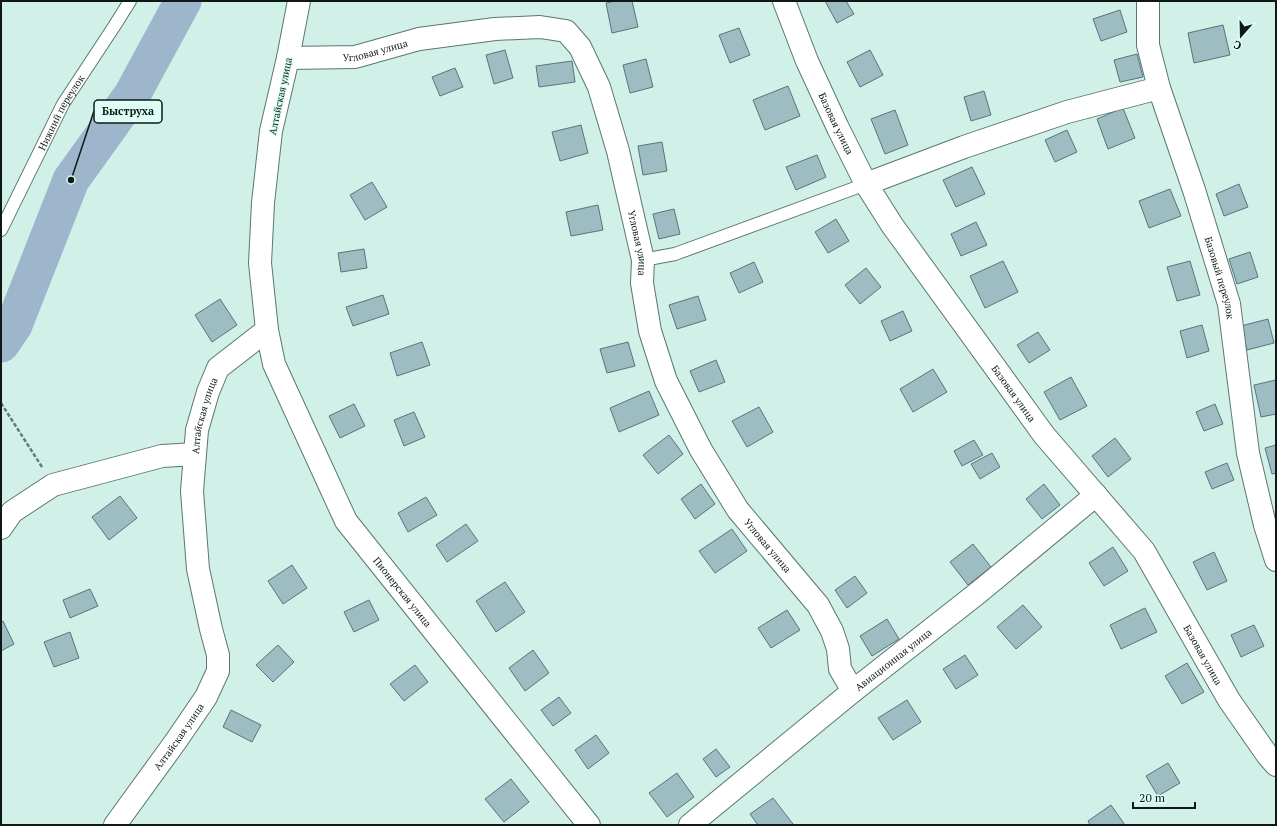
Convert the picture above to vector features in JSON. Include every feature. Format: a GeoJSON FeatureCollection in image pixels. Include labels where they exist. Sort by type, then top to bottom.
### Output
{"type":"FeatureCollection","features":[{"type":"Feature","properties":{"kind":"street","name":"Алтайская улица"},"geometry":{"type":"LineString","coordinates":[[115,825],[181,735],[206,697],[218,671],[218,655],[198,569],[192,491],[197,430],[208,392],[218,368],[267,330],[260,263],[263,203],[271,131],[288,58],[299,1]]}},
{"type":"Feature","properties":{"kind":"street","name":"Базовая улица"},"geometry":{"type":"LineString","coordinates":[[784,1],[807,60],[838,128],[866,184],[897,231],[1044,436],[1144,551],[1229,700],[1276,765]]}},
{"type":"Feature","properties":{"kind":"street","name":"Базовый переулок"},"geometry":{"type":"LineString","coordinates":[[1148,1],[1148,45],[1159,88],[1194,190],[1229,304],[1248,453],[1265,525],[1276,560]]}},
{"type":"Feature","properties":{"kind":"street","name":"Угловая улица"},"geometry":{"type":"LineString","coordinates":[[288,58],[355,56],[419,38],[496,29],[540,27],[566,31],[580,47],[599,87],[618,151],[643,260],[642,283],[650,331],[666,381],[701,450],[738,510],[818,605],[832,631],[838,649],[840,669],[853,691]]}},
{"type":"Feature","properties":{"kind":"street"},"geometry":{"type":"LineString","coordinates":[[866,184],[964,147],[1067,112],[1159,88]]}},
{"type":"Feature","properties":{"kind":"street","name":"Пионерская улица"},"geometry":{"type":"LineString","coordinates":[[267,330],[274,364],[346,521],[589,825]]}},
{"type":"Feature","properties":{"kind":"street"},"geometry":{"type":"LineString","coordinates":[[1,528],[12,512],[53,485],[162,456],[195,454]]}},
{"type":"Feature","properties":{"kind":"street","name":"Авиационная улица"},"geometry":{"type":"LineString","coordinates":[[690,825],[853,691],[979,592],[1096,495]]}},
{"type":"Feature","properties":{"kind":"lane","name":"Нижний переулок"},"geometry":{"type":"LineString","coordinates":[[1,230],[63,104],[130,1]]}},
{"type":"Feature","properties":{"kind":"lane"},"geometry":{"type":"LineString","coordinates":[[643,260],[675,254],[866,184]]}},
{"type":"Feature","properties":{"kind":"path"},"geometry":{"type":"LineString","coordinates":[[1,403],[53,485]]}},
{"type":"Feature","properties":{"kind":"building"},"geometry":{"type":"Polygon","coordinates":[[[615,1],[632,1],[638,27],[612,33],[606,3],[615,1]]]}},
{"type":"Feature","properties":{"kind":"building"},"geometry":{"type":"Polygon","coordinates":[[[825,1],[846,1],[854,14],[837,23],[825,1]]]}},
{"type":"Feature","properties":{"kind":"building"},"geometry":{"type":"Polygon","coordinates":[[[1120,10],[1127,32],[1101,41],[1093,19],[1120,10]]]}},
{"type":"Feature","properties":{"kind":"building"},"geometry":{"type":"Polygon","coordinates":[[[1223,25],[1230,55],[1194,63],[1188,33],[1223,25]]]}},
{"type":"Feature","properties":{"kind":"building"},"geometry":{"type":"Polygon","coordinates":[[[739,28],[750,55],[730,63],[719,35],[739,28]]]}},
{"type":"Feature","properties":{"kind":"building"},"geometry":{"type":"Polygon","coordinates":[[[505,50],[513,78],[494,84],[486,55],[505,50]]]}},
{"type":"Feature","properties":{"kind":"building"},"geometry":{"type":"Polygon","coordinates":[[[870,50],[883,75],[860,87],[847,62],[870,50]]]}},
{"type":"Feature","properties":{"kind":"building"},"geometry":{"type":"Polygon","coordinates":[[[1137,54],[1143,77],[1120,82],[1114,60],[1137,54]]]}},
{"type":"Feature","properties":{"kind":"building"},"geometry":{"type":"Polygon","coordinates":[[[646,59],[653,87],[630,93],[623,65],[646,59]]]}},
{"type":"Feature","properties":{"kind":"building"},"geometry":{"type":"Polygon","coordinates":[[[572,61],[575,82],[539,87],[536,66],[572,61]]]}},
{"type":"Feature","properties":{"kind":"building"},"geometry":{"type":"Polygon","coordinates":[[[455,68],[463,87],[440,96],[432,77],[455,68]]]}},
{"type":"Feature","properties":{"kind":"building"},"geometry":{"type":"Polygon","coordinates":[[[788,86],[800,116],[765,130],[753,100],[788,86]]]}},
{"type":"Feature","properties":{"kind":"building"},"geometry":{"type":"Polygon","coordinates":[[[984,91],[991,115],[971,121],[964,97],[984,91]]]}},
{"type":"Feature","properties":{"kind":"building"},"geometry":{"type":"Polygon","coordinates":[[[1123,108],[1135,138],[1108,149],[1097,119],[1123,108]]]}},
{"type":"Feature","properties":{"kind":"building"},"geometry":{"type":"Polygon","coordinates":[[[895,110],[908,145],[885,154],[871,119],[895,110]]]}},
{"type":"Feature","properties":{"kind":"building"},"geometry":{"type":"Polygon","coordinates":[[[581,125],[588,153],[560,161],[552,132],[581,125]]]}},
{"type":"Feature","properties":{"kind":"building"},"geometry":{"type":"Polygon","coordinates":[[[1067,130],[1077,152],[1055,162],[1045,140],[1067,130]]]}},
{"type":"Feature","properties":{"kind":"building"},"geometry":{"type":"Polygon","coordinates":[[[662,142],[667,171],[643,175],[638,146],[662,142]]]}},
{"type":"Feature","properties":{"kind":"building"},"geometry":{"type":"Polygon","coordinates":[[[817,155],[826,177],[796,190],[786,167],[817,155]]]}},
{"type":"Feature","properties":{"kind":"building"},"geometry":{"type":"Polygon","coordinates":[[[972,167],[985,194],[956,207],[943,180],[972,167]]]}},
{"type":"Feature","properties":{"kind":"building"},"geometry":{"type":"Polygon","coordinates":[[[372,182],[387,207],[365,220],[350,195],[372,182]]]}},
{"type":"Feature","properties":{"kind":"building"},"geometry":{"type":"Polygon","coordinates":[[[1239,184],[1248,207],[1224,216],[1216,194],[1239,184]]]}},
{"type":"Feature","properties":{"kind":"building"},"geometry":{"type":"Polygon","coordinates":[[[1170,189],[1181,216],[1149,228],[1139,201],[1170,189]]]}},
{"type":"Feature","properties":{"kind":"building"},"geometry":{"type":"Polygon","coordinates":[[[598,205],[603,230],[571,236],[566,212],[598,205]]]}},
{"type":"Feature","properties":{"kind":"building"},"geometry":{"type":"Polygon","coordinates":[[[674,209],[680,234],[659,239],[653,214],[674,209]]]}},
{"type":"Feature","properties":{"kind":"building"},"geometry":{"type":"Polygon","coordinates":[[[836,219],[849,241],[828,253],[815,232],[836,219]]]}},
{"type":"Feature","properties":{"kind":"building"},"geometry":{"type":"Polygon","coordinates":[[[976,222],[987,245],[961,256],[951,234],[976,222]]]}},
{"type":"Feature","properties":{"kind":"building"},"geometry":{"type":"Polygon","coordinates":[[[364,249],[367,268],[341,272],[338,253],[364,249]]]}},
{"type":"Feature","properties":{"kind":"building"},"geometry":{"type":"Polygon","coordinates":[[[1250,252],[1258,277],[1237,284],[1229,259],[1250,252]]]}},
{"type":"Feature","properties":{"kind":"building"},"geometry":{"type":"Polygon","coordinates":[[[1003,261],[1018,292],[985,308],[970,276],[1003,261]]]}},
{"type":"Feature","properties":{"kind":"building"},"geometry":{"type":"Polygon","coordinates":[[[1190,261],[1200,295],[1177,301],[1167,267],[1190,261]]]}},
{"type":"Feature","properties":{"kind":"building"},"geometry":{"type":"Polygon","coordinates":[[[754,262],[763,282],[739,293],[730,273],[754,262]]]}},
{"type":"Feature","properties":{"kind":"building"},"geometry":{"type":"Polygon","coordinates":[[[866,268],[881,287],[860,304],[845,285],[866,268]]]}},
{"type":"Feature","properties":{"kind":"building"},"geometry":{"type":"Polygon","coordinates":[[[383,295],[389,314],[353,326],[346,307],[383,295]]]}},
{"type":"Feature","properties":{"kind":"building"},"geometry":{"type":"Polygon","coordinates":[[[698,296],[706,320],[677,329],[669,305],[698,296]]]}},
{"type":"Feature","properties":{"kind":"building"},"geometry":{"type":"Polygon","coordinates":[[[220,299],[237,325],[212,342],[195,315],[220,299]]]}},
{"type":"Feature","properties":{"kind":"building"},"geometry":{"type":"Polygon","coordinates":[[[903,311],[912,331],[890,341],[881,321],[903,311]]]}},
{"type":"Feature","properties":{"kind":"building"},"geometry":{"type":"Polygon","coordinates":[[[1268,319],[1274,343],[1247,350],[1241,326],[1268,319]]]}},
{"type":"Feature","properties":{"kind":"building"},"geometry":{"type":"Polygon","coordinates":[[[1202,325],[1209,351],[1187,358],[1180,331],[1202,325]]]}},
{"type":"Feature","properties":{"kind":"building"},"geometry":{"type":"Polygon","coordinates":[[[1038,332],[1050,350],[1029,363],[1017,345],[1038,332]]]}},
{"type":"Feature","properties":{"kind":"building"},"geometry":{"type":"Polygon","coordinates":[[[422,342],[430,365],[397,376],[390,353],[422,342]]]}},
{"type":"Feature","properties":{"kind":"building"},"geometry":{"type":"Polygon","coordinates":[[[628,342],[635,366],[607,373],[600,349],[628,342]]]}},
{"type":"Feature","properties":{"kind":"building"},"geometry":{"type":"Polygon","coordinates":[[[716,360],[725,382],[699,392],[690,371],[716,360]]]}},
{"type":"Feature","properties":{"kind":"building"},"geometry":{"type":"Polygon","coordinates":[[[933,369],[947,392],[913,412],[900,389],[933,369]]]}},
{"type":"Feature","properties":{"kind":"building"},"geometry":{"type":"Polygon","coordinates":[[[1071,377],[1087,406],[1060,420],[1044,392],[1071,377]]]}},
{"type":"Feature","properties":{"kind":"building"},"geometry":{"type":"Polygon","coordinates":[[[1276,380],[1276,414],[1261,417],[1254,385],[1276,380]]]}},
{"type":"Feature","properties":{"kind":"building"},"geometry":{"type":"Polygon","coordinates":[[[649,391],[659,415],[619,432],[610,408],[649,391]]]}},
{"type":"Feature","properties":{"kind":"building"},"geometry":{"type":"Polygon","coordinates":[[[354,404],[365,426],[340,438],[329,416],[354,404]]]}},
{"type":"Feature","properties":{"kind":"building"},"geometry":{"type":"Polygon","coordinates":[[[1215,404],[1223,424],[1204,431],[1196,412],[1215,404]]]}},
{"type":"Feature","properties":{"kind":"building"},"geometry":{"type":"Polygon","coordinates":[[[759,407],[773,432],[747,447],[732,421],[759,407]]]}},
{"type":"Feature","properties":{"kind":"building"},"geometry":{"type":"Polygon","coordinates":[[[414,412],[425,437],[404,446],[394,420],[414,412]]]}},
{"type":"Feature","properties":{"kind":"building"},"geometry":{"type":"Polygon","coordinates":[[[669,435],[683,454],[658,474],[643,455],[669,435]]]}},
{"type":"Feature","properties":{"kind":"building"},"geometry":{"type":"Polygon","coordinates":[[[1115,438],[1131,459],[1108,477],[1092,456],[1115,438]]]}},
{"type":"Feature","properties":{"kind":"building"},"geometry":{"type":"Polygon","coordinates":[[[974,440],[983,455],[962,466],[954,451],[974,440]]]}},
{"type":"Feature","properties":{"kind":"building"},"geometry":{"type":"Polygon","coordinates":[[[1276,445],[1276,473],[1272,474],[1265,448],[1276,445]]]}},
{"type":"Feature","properties":{"kind":"building"},"geometry":{"type":"Polygon","coordinates":[[[992,453],[1000,467],[980,479],[971,464],[992,453]]]}},
{"type":"Feature","properties":{"kind":"building"},"geometry":{"type":"Polygon","coordinates":[[[1227,463],[1234,480],[1212,489],[1205,472],[1227,463]]]}},
{"type":"Feature","properties":{"kind":"building"},"geometry":{"type":"Polygon","coordinates":[[[701,484],[715,504],[695,519],[681,499],[701,484]]]}},
{"type":"Feature","properties":{"kind":"building"},"geometry":{"type":"Polygon","coordinates":[[[1044,484],[1060,505],[1042,519],[1026,499],[1044,484]]]}},
{"type":"Feature","properties":{"kind":"building"},"geometry":{"type":"Polygon","coordinates":[[[120,496],[137,518],[109,540],[92,517],[120,496]]]}},
{"type":"Feature","properties":{"kind":"building"},"geometry":{"type":"Polygon","coordinates":[[[426,497],[437,515],[408,532],[398,513],[426,497]]]}},
{"type":"Feature","properties":{"kind":"building"},"geometry":{"type":"Polygon","coordinates":[[[466,524],[478,541],[447,562],[436,545],[466,524]]]}},
{"type":"Feature","properties":{"kind":"building"},"geometry":{"type":"Polygon","coordinates":[[[732,529],[747,551],[715,573],[699,551],[732,529]]]}},
{"type":"Feature","properties":{"kind":"building"},"geometry":{"type":"Polygon","coordinates":[[[973,544],[991,567],[968,585],[950,562],[973,544]]]}},
{"type":"Feature","properties":{"kind":"building"},"geometry":{"type":"Polygon","coordinates":[[[1113,547],[1128,571],[1104,586],[1089,563],[1113,547]]]}},
{"type":"Feature","properties":{"kind":"building"},"geometry":{"type":"Polygon","coordinates":[[[1214,552],[1227,581],[1207,590],[1193,562],[1214,552]]]}},
{"type":"Feature","properties":{"kind":"building"},"geometry":{"type":"Polygon","coordinates":[[[292,565],[307,588],[283,604],[268,581],[292,565]]]}},
{"type":"Feature","properties":{"kind":"building"},"geometry":{"type":"Polygon","coordinates":[[[855,576],[867,593],[847,608],[835,590],[855,576]]]}},
{"type":"Feature","properties":{"kind":"building"},"geometry":{"type":"Polygon","coordinates":[[[505,582],[525,612],[496,632],[476,601],[505,582]]]}},
{"type":"Feature","properties":{"kind":"building"},"geometry":{"type":"Polygon","coordinates":[[[90,589],[98,606],[70,618],[63,600],[90,589]]]}},
{"type":"Feature","properties":{"kind":"building"},"geometry":{"type":"Polygon","coordinates":[[[369,600],[379,620],[354,632],[344,612],[369,600]]]}},
{"type":"Feature","properties":{"kind":"building"},"geometry":{"type":"Polygon","coordinates":[[[1023,605],[1042,627],[1016,649],[997,627],[1023,605]]]}},
{"type":"Feature","properties":{"kind":"building"},"geometry":{"type":"Polygon","coordinates":[[[1145,608],[1157,632],[1121,649],[1110,625],[1145,608]]]}},
{"type":"Feature","properties":{"kind":"building"},"geometry":{"type":"Polygon","coordinates":[[[787,610],[800,630],[771,648],[758,628],[787,610]]]}},
{"type":"Feature","properties":{"kind":"building"},"geometry":{"type":"Polygon","coordinates":[[[887,619],[899,639],[872,656],[860,636],[887,619]]]}},
{"type":"Feature","properties":{"kind":"building"},"geometry":{"type":"Polygon","coordinates":[[[3,621],[14,644],[1,651],[1,622],[3,621]]]}},
{"type":"Feature","properties":{"kind":"building"},"geometry":{"type":"Polygon","coordinates":[[[1254,625],[1264,646],[1241,657],[1231,635],[1254,625]]]}},
{"type":"Feature","properties":{"kind":"building"},"geometry":{"type":"Polygon","coordinates":[[[70,632],[79,658],[54,667],[44,642],[70,632]]]}},
{"type":"Feature","properties":{"kind":"building"},"geometry":{"type":"Polygon","coordinates":[[[278,645],[294,662],[273,682],[256,665],[278,645]]]}},
{"type":"Feature","properties":{"kind":"building"},"geometry":{"type":"Polygon","coordinates":[[[533,650],[549,673],[525,691],[509,668],[533,650]]]}},
{"type":"Feature","properties":{"kind":"building"},"geometry":{"type":"Polygon","coordinates":[[[965,655],[978,675],[956,689],[943,669],[965,655]]]}},
{"type":"Feature","properties":{"kind":"building"},"geometry":{"type":"Polygon","coordinates":[[[1187,663],[1204,692],[1182,704],[1165,676],[1187,663]]]}},
{"type":"Feature","properties":{"kind":"building"},"geometry":{"type":"Polygon","coordinates":[[[415,665],[428,682],[404,701],[390,684],[415,665]]]}},
{"type":"Feature","properties":{"kind":"building"},"geometry":{"type":"Polygon","coordinates":[[[559,697],[571,713],[553,726],[541,710],[559,697]]]}},
{"type":"Feature","properties":{"kind":"building"},"geometry":{"type":"Polygon","coordinates":[[[907,700],[921,722],[893,740],[878,718],[907,700]]]}},
{"type":"Feature","properties":{"kind":"building"},"geometry":{"type":"Polygon","coordinates":[[[231,710],[261,725],[252,742],[223,727],[231,710]]]}},
{"type":"Feature","properties":{"kind":"building"},"geometry":{"type":"Polygon","coordinates":[[[596,735],[609,753],[588,769],[575,750],[596,735]]]}},
{"type":"Feature","properties":{"kind":"building"},"geometry":{"type":"Polygon","coordinates":[[[716,749],[730,767],[716,777],[703,759],[716,749]]]}},
{"type":"Feature","properties":{"kind":"building"},"geometry":{"type":"Polygon","coordinates":[[[1168,763],[1180,783],[1158,796],[1146,776],[1168,763]]]}},
{"type":"Feature","properties":{"kind":"building"},"geometry":{"type":"Polygon","coordinates":[[[677,773],[694,797],[667,817],[649,793],[677,773]]]}},
{"type":"Feature","properties":{"kind":"building"},"geometry":{"type":"Polygon","coordinates":[[[511,779],[529,802],[504,822],[485,799],[511,779]]]}},
{"type":"Feature","properties":{"kind":"building"},"geometry":{"type":"Polygon","coordinates":[[[773,798],[793,824],[792,825],[758,825],[750,814],[773,798]]]}},
{"type":"Feature","properties":{"kind":"building"},"geometry":{"type":"Polygon","coordinates":[[[1111,805],[1125,825],[1090,825],[1088,821],[1111,805]]]}},
{"type":"Feature","properties":{"kind":"waterway"},"geometry":{"type":"LineString","coordinates":[[1,344],[14,325],[71,180],[132,95],[183,1]]}},
{"type":"Feature","properties":{"kind":"place","name":"Быструха"},"geometry":{"type":"Point","coordinates":[71,180]}}]}
